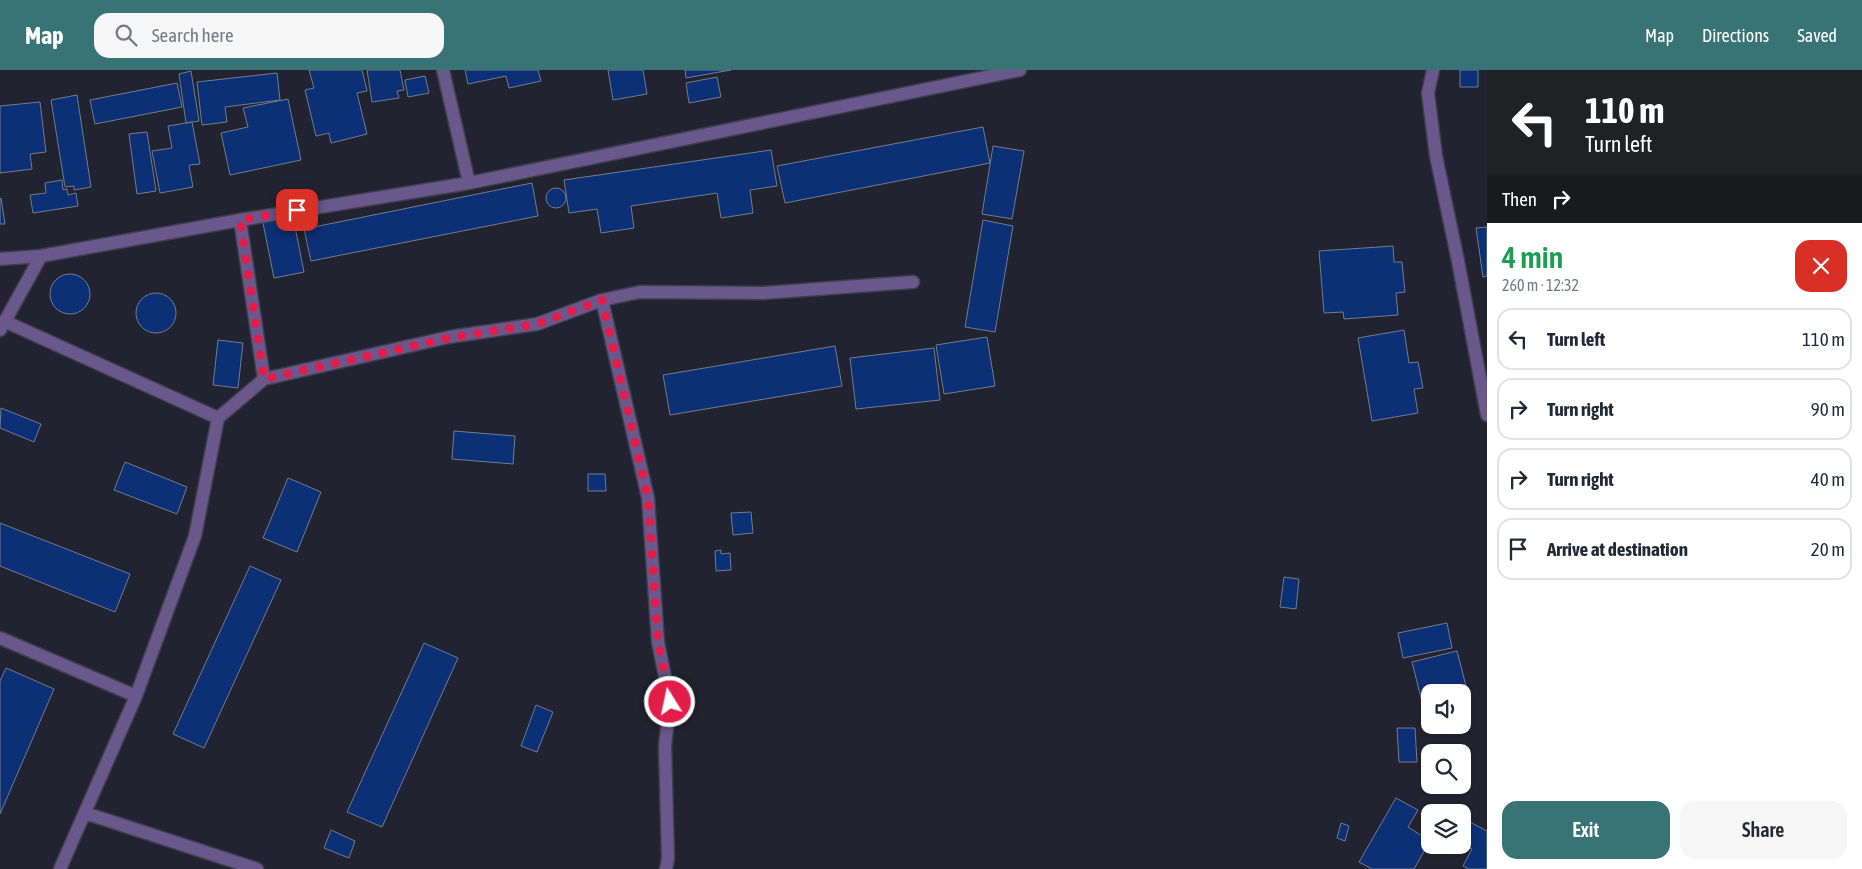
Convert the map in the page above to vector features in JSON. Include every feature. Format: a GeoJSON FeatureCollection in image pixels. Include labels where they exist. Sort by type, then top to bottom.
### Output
{"type":"FeatureCollection","features":[{"type":"Feature","properties":{"kind":"street"},"geometry":{"type":"LineString","coordinates":[[443,70],[469,183]]}},
{"type":"Feature","properties":{"kind":"street"},"geometry":{"type":"LineString","coordinates":[[0,259],[41,256],[240,220],[469,183],[1020,70]]}},
{"type":"Feature","properties":{"kind":"street"},"geometry":{"type":"LineString","coordinates":[[1432,70],[1428,93],[1436,156],[1487,415]]}},
{"type":"Feature","properties":{"kind":"street"},"geometry":{"type":"LineString","coordinates":[[240,220],[264,379]]}},
{"type":"Feature","properties":{"kind":"street"},"geometry":{"type":"LineString","coordinates":[[41,256],[2,326],[218,418]]}},
{"type":"Feature","properties":{"kind":"street"},"geometry":{"type":"LineString","coordinates":[[60,869],[136,696],[195,536],[218,418],[264,379],[449,338],[537,324],[602,300],[640,292],[762,294],[913,282]]}},
{"type":"Feature","properties":{"kind":"street"},"geometry":{"type":"LineString","coordinates":[[602,300],[648,498],[658,642],[670,702],[665,746],[668,858],[666,869]]}},
{"type":"Feature","properties":{"kind":"street"},"geometry":{"type":"LineString","coordinates":[[0,638],[136,696]]}},
{"type":"Feature","properties":{"kind":"street"},"geometry":{"type":"LineString","coordinates":[[85,813],[257,869]]}},
{"type":"Feature","properties":{"kind":"building"},"geometry":{"type":"Polygon","coordinates":[[[309,70],[362,70],[367,91],[357,93],[367,134],[331,143],[329,133],[316,136],[305,90],[314,88],[309,70]]]}},
{"type":"Feature","properties":{"kind":"building"},"geometry":{"type":"Polygon","coordinates":[[[367,70],[400,70],[404,90],[397,91],[399,98],[372,102],[367,70]]]}},
{"type":"Feature","properties":{"kind":"building"},"geometry":{"type":"Polygon","coordinates":[[[465,70],[538,70],[541,81],[509,88],[506,76],[468,84],[465,70]]]}},
{"type":"Feature","properties":{"kind":"building"},"geometry":{"type":"Polygon","coordinates":[[[608,70],[643,70],[647,94],[613,100],[608,70]]]}},
{"type":"Feature","properties":{"kind":"building"},"geometry":{"type":"Polygon","coordinates":[[[685,70],[731,70],[686,78],[685,70]]]}},
{"type":"Feature","properties":{"kind":"building"},"geometry":{"type":"Polygon","coordinates":[[[1460,70],[1478,70],[1478,87],[1460,87],[1460,70]]]}},
{"type":"Feature","properties":{"kind":"building"},"geometry":{"type":"Polygon","coordinates":[[[191,71],[199,121],[186,123],[179,74],[191,71]]]}},
{"type":"Feature","properties":{"kind":"building"},"geometry":{"type":"Polygon","coordinates":[[[277,73],[280,100],[225,107],[227,122],[202,125],[197,82],[277,73]]]}},
{"type":"Feature","properties":{"kind":"building"},"geometry":{"type":"Polygon","coordinates":[[[425,76],[429,93],[408,97],[405,80],[425,76]]]}},
{"type":"Feature","properties":{"kind":"building"},"geometry":{"type":"Polygon","coordinates":[[[717,77],[721,97],[689,103],[686,83],[717,77]]]}},
{"type":"Feature","properties":{"kind":"building"},"geometry":{"type":"Polygon","coordinates":[[[177,83],[182,107],[95,124],[90,100],[177,83]]]}},
{"type":"Feature","properties":{"kind":"building"},"geometry":{"type":"Polygon","coordinates":[[[77,95],[91,187],[74,190],[74,186],[65,187],[51,100],[77,95]]]}},
{"type":"Feature","properties":{"kind":"building"},"geometry":{"type":"Polygon","coordinates":[[[288,99],[301,160],[230,175],[221,133],[248,127],[243,108],[288,99]]]}},
{"type":"Feature","properties":{"kind":"building"},"geometry":{"type":"Polygon","coordinates":[[[40,102],[46,152],[30,154],[32,169],[0,173],[0,106],[40,102]]]}},
{"type":"Feature","properties":{"kind":"building"},"geometry":{"type":"Polygon","coordinates":[[[192,122],[200,164],[189,165],[193,187],[160,193],[152,151],[172,148],[168,126],[192,122]]]}},
{"type":"Feature","properties":{"kind":"building"},"geometry":{"type":"Polygon","coordinates":[[[983,127],[990,163],[785,203],[777,166],[983,127]]]}},
{"type":"Feature","properties":{"kind":"building"},"geometry":{"type":"Polygon","coordinates":[[[147,132],[156,191],[137,194],[129,134],[147,132]]]}},
{"type":"Feature","properties":{"kind":"building"},"geometry":{"type":"Polygon","coordinates":[[[993,146],[1024,151],[1012,219],[982,214],[993,146]]]}},
{"type":"Feature","properties":{"kind":"building"},"geometry":{"type":"Polygon","coordinates":[[[771,150],[777,186],[750,190],[753,213],[721,218],[717,193],[631,206],[634,228],[601,233],[597,209],[569,213],[564,180],[771,150]]]}},
{"type":"Feature","properties":{"kind":"building"},"geometry":{"type":"Polygon","coordinates":[[[62,180],[63,190],[67,189],[68,195],[76,193],[78,206],[33,213],[30,195],[46,193],[45,183],[62,180]]]}},
{"type":"Feature","properties":{"kind":"building"},"geometry":{"type":"Polygon","coordinates":[[[532,183],[538,216],[311,261],[304,229],[532,183]]]}},
{"type":"Feature","properties":{"kind":"building"},"geometry":{"type":"Polygon","coordinates":[[[556,188],[563,191],[566,198],[563,205],[556,208],[549,205],[546,198],[549,191],[556,188]]]}},
{"type":"Feature","properties":{"kind":"building"},"geometry":{"type":"Polygon","coordinates":[[[1,198],[5,224],[0,224],[1,198]]]}},
{"type":"Feature","properties":{"kind":"building"},"geometry":{"type":"Polygon","coordinates":[[[293,217],[304,272],[274,278],[263,223],[293,217]]]}},
{"type":"Feature","properties":{"kind":"building"},"geometry":{"type":"Polygon","coordinates":[[[983,220],[1013,226],[995,332],[965,327],[983,220]]]}},
{"type":"Feature","properties":{"kind":"building"},"geometry":{"type":"Polygon","coordinates":[[[1487,227],[1487,276],[1483,277],[1476,228],[1487,227]]]}},
{"type":"Feature","properties":{"kind":"building"},"geometry":{"type":"Polygon","coordinates":[[[1393,246],[1394,262],[1402,262],[1405,292],[1396,293],[1398,315],[1344,319],[1343,312],[1324,313],[1319,251],[1393,246]]]}},
{"type":"Feature","properties":{"kind":"building"},"geometry":{"type":"Polygon","coordinates":[[[70,274],[84,280],[90,294],[84,308],[70,314],[56,308],[50,294],[56,280],[70,274]]]}},
{"type":"Feature","properties":{"kind":"building"},"geometry":{"type":"Polygon","coordinates":[[[160,293],[167,296],[173,302],[176,313],[175,321],[167,330],[160,333],[152,333],[145,330],[137,321],[136,309],[139,302],[148,294],[160,293]]]}},
{"type":"Feature","properties":{"kind":"building"},"geometry":{"type":"Polygon","coordinates":[[[1404,330],[1409,363],[1418,362],[1423,388],[1414,389],[1418,413],[1372,421],[1358,338],[1404,330]]]}},
{"type":"Feature","properties":{"kind":"building"},"geometry":{"type":"Polygon","coordinates":[[[987,337],[995,386],[944,394],[936,345],[987,337]]]}},
{"type":"Feature","properties":{"kind":"building"},"geometry":{"type":"Polygon","coordinates":[[[218,340],[243,343],[238,388],[213,385],[218,340]]]}},
{"type":"Feature","properties":{"kind":"building"},"geometry":{"type":"Polygon","coordinates":[[[835,346],[842,386],[670,415],[663,375],[835,346]]]}},
{"type":"Feature","properties":{"kind":"building"},"geometry":{"type":"Polygon","coordinates":[[[934,348],[940,400],[856,409],[850,358],[934,348]]]}},
{"type":"Feature","properties":{"kind":"building"},"geometry":{"type":"Polygon","coordinates":[[[1,408],[41,424],[34,442],[0,428],[1,408]]]}},
{"type":"Feature","properties":{"kind":"building"},"geometry":{"type":"Polygon","coordinates":[[[454,431],[515,436],[513,464],[452,459],[454,431]]]}},
{"type":"Feature","properties":{"kind":"building"},"geometry":{"type":"Polygon","coordinates":[[[125,462],[187,487],[177,514],[114,490],[125,462]]]}},
{"type":"Feature","properties":{"kind":"building"},"geometry":{"type":"Polygon","coordinates":[[[588,474],[605,474],[606,491],[588,491],[588,474]]]}},
{"type":"Feature","properties":{"kind":"building"},"geometry":{"type":"Polygon","coordinates":[[[288,478],[321,492],[297,552],[263,538],[288,478]]]}},
{"type":"Feature","properties":{"kind":"building"},"geometry":{"type":"Polygon","coordinates":[[[751,512],[753,533],[733,535],[731,513],[751,512]]]}},
{"type":"Feature","properties":{"kind":"building"},"geometry":{"type":"Polygon","coordinates":[[[0,523],[130,574],[115,612],[0,566],[0,523]]]}},
{"type":"Feature","properties":{"kind":"building"},"geometry":{"type":"Polygon","coordinates":[[[721,550],[721,554],[730,553],[731,570],[716,571],[715,551],[721,550]]]}},
{"type":"Feature","properties":{"kind":"building"},"geometry":{"type":"Polygon","coordinates":[[[250,566],[281,580],[204,748],[173,734],[250,566]]]}},
{"type":"Feature","properties":{"kind":"building"},"geometry":{"type":"Polygon","coordinates":[[[1284,577],[1299,579],[1296,609],[1280,607],[1284,577]]]}},
{"type":"Feature","properties":{"kind":"building"},"geometry":{"type":"Polygon","coordinates":[[[1447,623],[1452,648],[1403,658],[1398,633],[1447,623]]]}},
{"type":"Feature","properties":{"kind":"building"},"geometry":{"type":"Polygon","coordinates":[[[424,643],[458,658],[382,827],[347,812],[424,643]]]}},
{"type":"Feature","properties":{"kind":"building"},"geometry":{"type":"Polygon","coordinates":[[[1457,651],[1465,684],[1421,684],[1421,698],[1412,662],[1457,651]]]}},
{"type":"Feature","properties":{"kind":"building"},"geometry":{"type":"Polygon","coordinates":[[[6,668],[54,689],[0,814],[0,681],[6,668]]]}},
{"type":"Feature","properties":{"kind":"building"},"geometry":{"type":"Polygon","coordinates":[[[536,705],[553,712],[537,752],[521,746],[536,705]]]}},
{"type":"Feature","properties":{"kind":"building"},"geometry":{"type":"Polygon","coordinates":[[[1397,728],[1415,728],[1417,762],[1399,762],[1397,728]]]}},
{"type":"Feature","properties":{"kind":"building"},"geometry":{"type":"Polygon","coordinates":[[[1396,798],[1418,810],[1408,827],[1421,835],[1421,854],[1423,854],[1414,869],[1372,869],[1359,862],[1396,798]]]}},
{"type":"Feature","properties":{"kind":"building"},"geometry":{"type":"Polygon","coordinates":[[[1341,823],[1349,826],[1345,841],[1337,838],[1341,823]]]}},
{"type":"Feature","properties":{"kind":"building"},"geometry":{"type":"Polygon","coordinates":[[[1471,823],[1487,831],[1487,869],[1469,869],[1463,866],[1472,849],[1471,823]]]}},
{"type":"Feature","properties":{"kind":"building"},"geometry":{"type":"Polygon","coordinates":[[[331,830],[355,841],[349,858],[324,848],[331,830]]]}},
{"type":"Feature","properties":{"kind":"route"},"geometry":{"type":"LineString","coordinates":[[297,210],[240,220],[264,379],[449,338],[537,324],[602,300],[648,498],[658,642],[670,702]]}}]}
